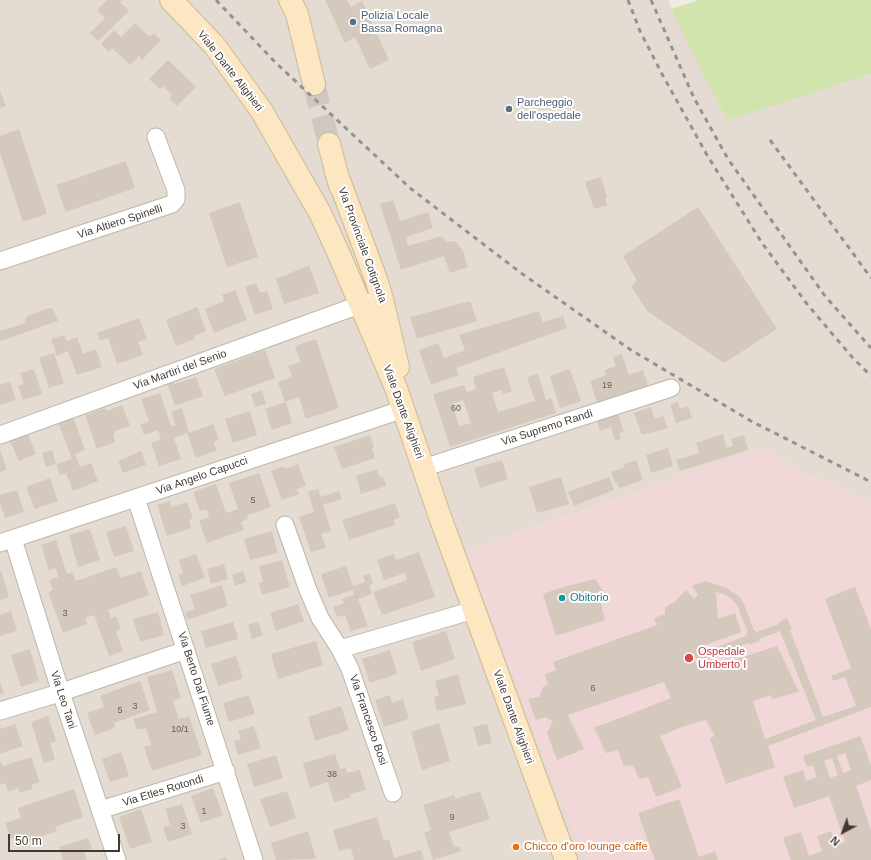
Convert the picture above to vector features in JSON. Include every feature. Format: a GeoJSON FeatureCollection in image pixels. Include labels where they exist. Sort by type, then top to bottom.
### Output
{"type":"FeatureCollection","features":[{"type":"Feature","properties":{"kind":"street","name":"Viale Dante Alighieri"},"geometry":{"type":"LineString","coordinates":[[171,0],[214,45],[261,110],[320,213],[355,291],[404,409],[423,468],[474,610],[566,860]]}},
{"type":"Feature","properties":{"kind":"street"},"geometry":{"type":"LineString","coordinates":[[290,0],[297,14],[314,84]]}},
{"type":"Feature","properties":{"kind":"street","name":"Via Altiero Spinelli"},"geometry":{"type":"LineString","coordinates":[[1,258],[172,204],[176,198],[176,190],[156,138]]}},
{"type":"Feature","properties":{"kind":"street","name":"Via Provinciale Cotignola"},"geometry":{"type":"LineString","coordinates":[[329,144],[360,264],[355,291]]}},
{"type":"Feature","properties":{"kind":"street","name":"Via Provinciale Cotignola"},"geometry":{"type":"LineString","coordinates":[[336,172],[379,289],[397,362],[399,377],[396,388]]}},
{"type":"Feature","properties":{"kind":"street","name":"Via Martiri del Senio"},"geometry":{"type":"LineString","coordinates":[[0,435],[355,291],[379,289]]}},
{"type":"Feature","properties":{"kind":"street","name":"Via Supremo Randi"},"geometry":{"type":"LineString","coordinates":[[423,468],[671,388]]}},
{"type":"Feature","properties":{"kind":"street","name":"Via Angelo Capucci"},"geometry":{"type":"LineString","coordinates":[[6,541],[404,409]]}},
{"type":"Feature","properties":{"kind":"street","name":"Via Berto Dal Fiume"},"geometry":{"type":"LineString","coordinates":[[136,498],[254,860]]}},
{"type":"Feature","properties":{"kind":"street","name":"Via Francesco Bosi"},"geometry":{"type":"LineString","coordinates":[[285,525],[308,590],[320,618],[340,649],[350,669],[394,793]]}},
{"type":"Feature","properties":{"kind":"street","name":"Via Leo Tani"},"geometry":{"type":"LineString","coordinates":[[6,541],[117,860]]}},
{"type":"Feature","properties":{"kind":"street"},"geometry":{"type":"LineString","coordinates":[[340,649],[474,610]]}},
{"type":"Feature","properties":{"kind":"street"},"geometry":{"type":"LineString","coordinates":[[0,711],[60,693],[186,650]]}},
{"type":"Feature","properties":{"kind":"street","name":"Via Etles Rotondi"},"geometry":{"type":"LineString","coordinates":[[100,810],[226,771]]}},
{"type":"Feature","properties":{"kind":"shaded area"},"geometry":{"type":"Polygon","coordinates":[[[0,0],[668,0],[727,121],[871,74],[871,860],[0,860],[0,0]]]}},
{"type":"Feature","properties":{"kind":"shaded area","name":"Ospedale Umberto I"},"geometry":{"type":"Polygon","coordinates":[[[761,448],[800,470],[871,503],[871,860],[585,860],[547,766],[466,550],[761,448]]]}},
{"type":"Feature","properties":{"kind":"green space"},"geometry":{"type":"Polygon","coordinates":[[[699,0],[871,0],[871,74],[727,121],[671,9],[699,0]]]}},
{"type":"Feature","properties":{"kind":"building"},"geometry":{"type":"Polygon","coordinates":[[[107,0],[122,0],[120,2],[129,11],[98,41],[90,33],[105,18],[97,10],[107,0]]]}},
{"type":"Feature","properties":{"kind":"building","name":"Polizia Locale Bassa Romagna"},"geometry":{"type":"Polygon","coordinates":[[[325,0],[347,0],[351,7],[362,1],[389,60],[370,69],[355,37],[345,43],[325,0]]]}},
{"type":"Feature","properties":{"kind":"building"},"geometry":{"type":"Polygon","coordinates":[[[135,23],[149,37],[154,33],[161,40],[142,60],[139,56],[130,65],[112,48],[109,52],[101,44],[114,30],[121,37],[135,23]]]}},
{"type":"Feature","properties":{"kind":"building"},"geometry":{"type":"Polygon","coordinates":[[[168,60],[196,87],[177,106],[169,98],[172,95],[163,86],[160,89],[149,79],[168,60]]]}},
{"type":"Feature","properties":{"kind":"building"},"geometry":{"type":"Polygon","coordinates":[[[0,91],[6,106],[0,108],[0,91]]]}},
{"type":"Feature","properties":{"kind":"building"},"geometry":{"type":"Polygon","coordinates":[[[19,129],[47,214],[23,222],[0,153],[0,136],[19,129]]]}},
{"type":"Feature","properties":{"kind":"building"},"geometry":{"type":"Polygon","coordinates":[[[126,161],[135,188],[66,212],[56,185],[126,161]]]}},
{"type":"Feature","properties":{"kind":"building"},"geometry":{"type":"Polygon","coordinates":[[[601,177],[607,197],[605,198],[607,205],[594,209],[585,182],[601,177]]]}},
{"type":"Feature","properties":{"kind":"building"},"geometry":{"type":"Polygon","coordinates":[[[393,200],[400,221],[428,212],[433,228],[406,237],[408,246],[442,236],[446,242],[455,241],[463,251],[468,267],[450,273],[444,256],[401,270],[380,204],[393,200]]]}},
{"type":"Feature","properties":{"kind":"building"},"geometry":{"type":"Polygon","coordinates":[[[240,202],[258,257],[227,267],[209,213],[240,202]]]}},
{"type":"Feature","properties":{"kind":"building"},"geometry":{"type":"Polygon","coordinates":[[[698,207],[777,329],[724,363],[647,311],[631,286],[637,281],[623,256],[698,207]]]}},
{"type":"Feature","properties":{"kind":"building"},"geometry":{"type":"Polygon","coordinates":[[[309,265],[319,293],[284,304],[276,279],[309,265]]]}},
{"type":"Feature","properties":{"kind":"building"},"geometry":{"type":"Polygon","coordinates":[[[256,283],[260,293],[267,291],[273,309],[255,315],[245,287],[256,283]]]}},
{"type":"Feature","properties":{"kind":"building"},"geometry":{"type":"Polygon","coordinates":[[[235,290],[247,320],[214,333],[205,309],[224,301],[222,295],[235,290]]]}},
{"type":"Feature","properties":{"kind":"building"},"geometry":{"type":"Polygon","coordinates":[[[470,301],[477,321],[417,339],[410,317],[470,301]]]}},
{"type":"Feature","properties":{"kind":"building"},"geometry":{"type":"Polygon","coordinates":[[[197,307],[206,331],[194,336],[195,339],[176,346],[166,320],[197,307]]]}},
{"type":"Feature","properties":{"kind":"building"},"geometry":{"type":"Polygon","coordinates":[[[49,308],[53,309],[58,321],[0,341],[0,331],[26,323],[25,320],[28,316],[49,308]]]}},
{"type":"Feature","properties":{"kind":"building"},"geometry":{"type":"Polygon","coordinates":[[[539,311],[543,322],[563,316],[567,328],[456,368],[459,375],[431,385],[419,350],[438,343],[444,358],[465,350],[459,335],[539,311]]]}},
{"type":"Feature","properties":{"kind":"building"},"geometry":{"type":"Polygon","coordinates":[[[139,318],[147,339],[138,342],[143,355],[117,364],[108,338],[100,341],[97,333],[139,318]]]}},
{"type":"Feature","properties":{"kind":"building"},"geometry":{"type":"Polygon","coordinates":[[[64,335],[67,341],[77,337],[83,354],[96,349],[102,367],[77,375],[68,351],[57,356],[51,339],[64,335]]]}},
{"type":"Feature","properties":{"kind":"building"},"geometry":{"type":"Polygon","coordinates":[[[316,339],[339,408],[306,419],[299,397],[285,402],[278,382],[292,377],[288,366],[300,362],[295,346],[316,339]]]}},
{"type":"Feature","properties":{"kind":"building"},"geometry":{"type":"Polygon","coordinates":[[[265,350],[275,378],[225,396],[214,369],[265,350]]]}},
{"type":"Feature","properties":{"kind":"building"},"geometry":{"type":"Polygon","coordinates":[[[54,353],[64,383],[49,388],[39,358],[54,353]]]}},
{"type":"Feature","properties":{"kind":"building"},"geometry":{"type":"Polygon","coordinates":[[[622,354],[629,375],[643,370],[648,386],[597,402],[590,381],[606,375],[604,370],[616,366],[613,357],[622,354]]]}},
{"type":"Feature","properties":{"kind":"building"},"geometry":{"type":"Polygon","coordinates":[[[504,367],[512,391],[503,394],[502,390],[492,393],[498,412],[535,401],[527,377],[538,374],[546,400],[551,398],[556,413],[450,447],[433,394],[464,385],[467,392],[476,389],[473,377],[504,367]],[[463,400],[452,404],[459,426],[471,423],[463,400]]]}},
{"type":"Feature","properties":{"kind":"building"},"geometry":{"type":"Polygon","coordinates":[[[34,369],[42,394],[23,400],[18,386],[24,384],[20,373],[34,369]]]}},
{"type":"Feature","properties":{"kind":"building"},"geometry":{"type":"Polygon","coordinates":[[[570,369],[581,401],[560,408],[550,376],[570,369]]]}},
{"type":"Feature","properties":{"kind":"building"},"geometry":{"type":"Polygon","coordinates":[[[196,377],[203,396],[175,406],[167,383],[173,381],[174,384],[196,377]]]}},
{"type":"Feature","properties":{"kind":"building"},"geometry":{"type":"Polygon","coordinates":[[[10,382],[16,400],[0,405],[0,385],[10,382]]]}},
{"type":"Feature","properties":{"kind":"building"},"geometry":{"type":"Polygon","coordinates":[[[262,390],[266,404],[255,407],[251,394],[262,390]]]}},
{"type":"Feature","properties":{"kind":"building"},"geometry":{"type":"Polygon","coordinates":[[[160,393],[171,426],[176,425],[171,412],[182,408],[189,433],[213,424],[219,440],[213,442],[217,450],[196,458],[187,433],[174,438],[181,459],[159,466],[151,443],[161,439],[158,430],[144,435],[140,425],[149,421],[141,399],[160,393]]]}},
{"type":"Feature","properties":{"kind":"building"},"geometry":{"type":"Polygon","coordinates":[[[286,402],[292,423],[272,430],[265,409],[286,402]]]}},
{"type":"Feature","properties":{"kind":"building"},"geometry":{"type":"Polygon","coordinates":[[[678,402],[680,409],[688,406],[692,418],[676,423],[670,404],[678,402]]]}},
{"type":"Feature","properties":{"kind":"building"},"geometry":{"type":"Polygon","coordinates":[[[122,405],[130,426],[114,431],[115,434],[113,435],[115,442],[97,449],[85,415],[105,408],[107,411],[122,405]]]}},
{"type":"Feature","properties":{"kind":"building"},"geometry":{"type":"Polygon","coordinates":[[[651,407],[655,419],[663,416],[668,428],[642,435],[634,413],[651,407]]]}},
{"type":"Feature","properties":{"kind":"building"},"geometry":{"type":"Polygon","coordinates":[[[250,411],[257,435],[233,443],[225,419],[250,411]]]}},
{"type":"Feature","properties":{"kind":"building"},"geometry":{"type":"Polygon","coordinates":[[[617,411],[624,432],[619,433],[621,439],[615,441],[611,427],[600,431],[596,417],[617,411]]]}},
{"type":"Feature","properties":{"kind":"building"},"geometry":{"type":"Polygon","coordinates":[[[73,417],[85,450],[75,454],[80,467],[91,463],[98,481],[73,491],[66,473],[60,475],[56,464],[72,459],[58,422],[73,417]]]}},
{"type":"Feature","properties":{"kind":"building"},"geometry":{"type":"Polygon","coordinates":[[[28,434],[36,454],[19,461],[10,441],[28,434]]]}},
{"type":"Feature","properties":{"kind":"building"},"geometry":{"type":"Polygon","coordinates":[[[723,434],[727,448],[733,446],[731,439],[744,435],[748,450],[680,471],[676,460],[699,453],[696,443],[723,434]]]}},
{"type":"Feature","properties":{"kind":"building"},"geometry":{"type":"Polygon","coordinates":[[[370,435],[374,447],[372,448],[375,458],[342,469],[334,447],[370,435]]]}},
{"type":"Feature","properties":{"kind":"building"},"geometry":{"type":"Polygon","coordinates":[[[668,448],[673,466],[651,473],[646,455],[668,448]]]}},
{"type":"Feature","properties":{"kind":"building"},"geometry":{"type":"Polygon","coordinates":[[[0,450],[7,470],[0,472],[0,450]]]}},
{"type":"Feature","properties":{"kind":"building"},"geometry":{"type":"Polygon","coordinates":[[[52,450],[56,464],[46,467],[42,453],[52,450]]]}},
{"type":"Feature","properties":{"kind":"building"},"geometry":{"type":"Polygon","coordinates":[[[141,451],[146,465],[123,473],[118,461],[141,451]]]}},
{"type":"Feature","properties":{"kind":"building"},"geometry":{"type":"Polygon","coordinates":[[[502,460],[508,479],[480,488],[474,468],[502,460]]]}},
{"type":"Feature","properties":{"kind":"building"},"geometry":{"type":"Polygon","coordinates":[[[636,460],[643,480],[619,488],[617,482],[615,483],[611,472],[625,467],[624,464],[636,460]]]}},
{"type":"Feature","properties":{"kind":"building"},"geometry":{"type":"Polygon","coordinates":[[[298,464],[306,486],[297,489],[299,494],[282,500],[271,471],[284,466],[285,469],[298,464]]]}},
{"type":"Feature","properties":{"kind":"building"},"geometry":{"type":"Polygon","coordinates":[[[377,469],[379,477],[383,476],[386,486],[361,494],[356,476],[377,469]]]}},
{"type":"Feature","properties":{"kind":"building"},"geometry":{"type":"Polygon","coordinates":[[[259,473],[271,507],[246,516],[248,519],[241,522],[244,530],[207,543],[199,521],[209,517],[207,509],[200,511],[193,492],[216,484],[226,513],[238,509],[229,483],[259,473]]]}},
{"type":"Feature","properties":{"kind":"building"},"geometry":{"type":"Polygon","coordinates":[[[561,477],[569,504],[537,513],[529,487],[561,477]]]}},
{"type":"Feature","properties":{"kind":"building"},"geometry":{"type":"Polygon","coordinates":[[[609,477],[614,490],[574,506],[568,492],[609,477]]]}},
{"type":"Feature","properties":{"kind":"building"},"geometry":{"type":"Polygon","coordinates":[[[50,478],[58,501],[35,509],[26,487],[50,478]]]}},
{"type":"Feature","properties":{"kind":"building"},"geometry":{"type":"Polygon","coordinates":[[[318,489],[321,497],[339,491],[342,499],[323,505],[331,531],[321,534],[326,548],[311,552],[299,517],[314,512],[308,492],[318,489]]]}},
{"type":"Feature","properties":{"kind":"building"},"geometry":{"type":"Polygon","coordinates":[[[17,490],[24,512],[5,518],[0,502],[0,495],[17,490]]]}},
{"type":"Feature","properties":{"kind":"building"},"geometry":{"type":"Polygon","coordinates":[[[170,501],[171,507],[187,502],[193,519],[189,520],[191,528],[167,536],[157,505],[170,501]]]}},
{"type":"Feature","properties":{"kind":"building"},"geometry":{"type":"Polygon","coordinates":[[[395,503],[400,517],[393,520],[395,525],[349,540],[342,520],[395,503]]]}},
{"type":"Feature","properties":{"kind":"building"},"geometry":{"type":"Polygon","coordinates":[[[126,526],[134,551],[114,557],[106,532],[126,526]]]}},
{"type":"Feature","properties":{"kind":"building"},"geometry":{"type":"Polygon","coordinates":[[[90,529],[100,560],[78,567],[69,535],[90,529]]]}},
{"type":"Feature","properties":{"kind":"building"},"geometry":{"type":"Polygon","coordinates":[[[272,531],[278,553],[250,560],[244,539],[272,531]]]}},
{"type":"Feature","properties":{"kind":"building"},"geometry":{"type":"Polygon","coordinates":[[[56,540],[67,574],[72,572],[76,581],[116,567],[121,578],[141,571],[149,595],[108,610],[111,618],[116,616],[121,629],[116,631],[123,651],[109,656],[94,615],[85,618],[87,624],[63,633],[48,592],[53,590],[49,580],[58,577],[56,568],[49,570],[41,545],[56,540]]]}},
{"type":"Feature","properties":{"kind":"building"},"geometry":{"type":"Polygon","coordinates":[[[419,552],[435,597],[382,615],[373,592],[407,580],[405,573],[384,580],[377,560],[394,554],[396,560],[419,552]]]}},
{"type":"Feature","properties":{"kind":"building"},"geometry":{"type":"Polygon","coordinates":[[[196,554],[205,578],[182,586],[178,575],[183,573],[179,560],[196,554]]]}},
{"type":"Feature","properties":{"kind":"building"},"geometry":{"type":"Polygon","coordinates":[[[282,560],[290,587],[262,595],[259,583],[263,582],[259,566],[282,560]]]}},
{"type":"Feature","properties":{"kind":"building"},"geometry":{"type":"Polygon","coordinates":[[[224,564],[228,579],[211,584],[207,569],[224,564]]]}},
{"type":"Feature","properties":{"kind":"building"},"geometry":{"type":"Polygon","coordinates":[[[346,566],[353,586],[365,582],[363,576],[370,574],[373,584],[369,585],[372,594],[358,599],[368,626],[351,631],[345,615],[337,617],[333,607],[344,603],[342,599],[354,595],[353,590],[329,598],[321,574],[346,566]]]}},
{"type":"Feature","properties":{"kind":"building"},"geometry":{"type":"Polygon","coordinates":[[[1,571],[9,597],[0,600],[0,572],[1,571]]]}},
{"type":"Feature","properties":{"kind":"building"},"geometry":{"type":"Polygon","coordinates":[[[243,571],[247,582],[235,586],[232,575],[243,571]]]}},
{"type":"Feature","properties":{"kind":"building"},"geometry":{"type":"Polygon","coordinates":[[[595,579],[603,591],[598,592],[605,620],[556,636],[543,594],[595,579]]]}},
{"type":"Feature","properties":{"kind":"building"},"geometry":{"type":"Polygon","coordinates":[[[706,581],[726,588],[740,597],[754,630],[757,632],[779,624],[779,622],[787,618],[792,628],[790,630],[823,717],[856,706],[845,677],[833,681],[831,676],[851,668],[825,599],[855,587],[871,629],[871,707],[768,746],[775,767],[726,784],[710,738],[715,736],[706,720],[687,725],[660,736],[682,787],[656,797],[648,777],[639,779],[633,765],[624,766],[618,750],[606,753],[594,727],[671,698],[664,682],[568,715],[584,749],[557,760],[547,733],[553,721],[546,717],[536,720],[528,699],[539,697],[543,687],[548,685],[545,674],[556,670],[553,662],[657,625],[654,618],[665,614],[665,607],[671,603],[673,604],[686,590],[694,599],[698,595],[692,586],[706,581]],[[716,592],[718,619],[735,613],[741,632],[703,646],[698,651],[701,653],[746,636],[748,633],[737,605],[731,598],[716,592]],[[780,631],[759,639],[759,641],[750,644],[748,643],[698,660],[693,657],[700,671],[777,646],[799,692],[772,699],[771,695],[753,701],[765,739],[816,720],[780,631]]]}},
{"type":"Feature","properties":{"kind":"building"},"geometry":{"type":"Polygon","coordinates":[[[222,585],[228,606],[187,620],[185,612],[195,609],[190,595],[222,585]]]}},
{"type":"Feature","properties":{"kind":"building"},"geometry":{"type":"Polygon","coordinates":[[[298,604],[304,621],[276,631],[270,613],[298,604]]]}},
{"type":"Feature","properties":{"kind":"building"},"geometry":{"type":"Polygon","coordinates":[[[11,611],[17,631],[0,636],[0,615],[11,611]]]}},
{"type":"Feature","properties":{"kind":"building"},"geometry":{"type":"Polygon","coordinates":[[[158,612],[164,635],[140,642],[133,619],[158,612]]]}},
{"type":"Feature","properties":{"kind":"building"},"geometry":{"type":"Polygon","coordinates":[[[233,622],[238,639],[206,648],[201,631],[233,622]]]}},
{"type":"Feature","properties":{"kind":"building"},"geometry":{"type":"Polygon","coordinates":[[[258,622],[263,635],[252,639],[248,625],[258,622]]]}},
{"type":"Feature","properties":{"kind":"building"},"geometry":{"type":"Polygon","coordinates":[[[446,631],[455,659],[421,671],[412,642],[446,631]]]}},
{"type":"Feature","properties":{"kind":"building"},"geometry":{"type":"Polygon","coordinates":[[[316,641],[323,665],[278,679],[271,654],[316,641]]]}},
{"type":"Feature","properties":{"kind":"building"},"geometry":{"type":"Polygon","coordinates":[[[30,649],[39,681],[21,687],[11,655],[30,649]]]}},
{"type":"Feature","properties":{"kind":"building"},"geometry":{"type":"Polygon","coordinates":[[[390,650],[397,674],[370,683],[362,659],[390,650]]]}},
{"type":"Feature","properties":{"kind":"building"},"geometry":{"type":"Polygon","coordinates":[[[236,656],[243,678],[218,686],[211,664],[236,656]]]}},
{"type":"Feature","properties":{"kind":"building"},"geometry":{"type":"Polygon","coordinates":[[[172,670],[181,698],[173,701],[179,719],[189,716],[202,755],[152,771],[144,747],[151,745],[146,728],[137,730],[133,719],[157,712],[147,677],[172,670]]]}},
{"type":"Feature","properties":{"kind":"building"},"geometry":{"type":"Polygon","coordinates":[[[458,674],[466,704],[437,711],[434,697],[439,696],[435,681],[458,674]]]}},
{"type":"Feature","properties":{"kind":"building"},"geometry":{"type":"Polygon","coordinates":[[[140,681],[150,710],[114,723],[115,728],[95,735],[87,713],[104,707],[100,696],[140,681]]]}},
{"type":"Feature","properties":{"kind":"building"},"geometry":{"type":"Polygon","coordinates":[[[0,682],[4,693],[0,694],[0,682]]]}},
{"type":"Feature","properties":{"kind":"building"},"geometry":{"type":"Polygon","coordinates":[[[249,695],[255,714],[229,722],[223,703],[249,695]]]}},
{"type":"Feature","properties":{"kind":"building"},"geometry":{"type":"Polygon","coordinates":[[[390,695],[392,703],[403,699],[409,719],[384,727],[375,700],[390,695]]]}},
{"type":"Feature","properties":{"kind":"building"},"geometry":{"type":"Polygon","coordinates":[[[341,706],[349,730],[315,741],[308,717],[341,706]]]}},
{"type":"Feature","properties":{"kind":"building"},"geometry":{"type":"Polygon","coordinates":[[[48,716],[56,741],[50,743],[55,759],[44,763],[31,722],[48,716]]]}},
{"type":"Feature","properties":{"kind":"building"},"geometry":{"type":"Polygon","coordinates":[[[439,723],[450,761],[422,770],[411,732],[439,723]]]}},
{"type":"Feature","properties":{"kind":"building"},"geometry":{"type":"Polygon","coordinates":[[[15,724],[23,746],[0,754],[0,729],[15,724]]]}},
{"type":"Feature","properties":{"kind":"building"},"geometry":{"type":"Polygon","coordinates":[[[487,724],[492,743],[478,746],[473,727],[487,724]]]}},
{"type":"Feature","properties":{"kind":"building"},"geometry":{"type":"Polygon","coordinates":[[[254,726],[261,748],[238,755],[234,741],[241,739],[238,731],[254,726]]]}},
{"type":"Feature","properties":{"kind":"building"},"geometry":{"type":"Polygon","coordinates":[[[860,736],[871,765],[871,780],[856,786],[871,830],[871,860],[791,860],[783,838],[801,832],[809,856],[822,851],[817,836],[831,831],[835,845],[845,842],[829,796],[794,808],[783,777],[803,770],[806,781],[817,777],[813,765],[807,767],[803,756],[860,736]],[[845,753],[837,756],[843,773],[851,770],[845,753]],[[832,758],[824,761],[830,778],[838,775],[832,758]]]}},
{"type":"Feature","properties":{"kind":"building"},"geometry":{"type":"Polygon","coordinates":[[[121,752],[129,776],[110,782],[102,759],[121,752]]]}},
{"type":"Feature","properties":{"kind":"building"},"geometry":{"type":"Polygon","coordinates":[[[335,754],[340,769],[346,768],[347,773],[360,770],[366,790],[350,794],[351,797],[334,802],[328,782],[310,788],[303,763],[335,754]]]}},
{"type":"Feature","properties":{"kind":"building"},"geometry":{"type":"Polygon","coordinates":[[[276,755],[283,778],[254,787],[247,764],[276,755]]]}},
{"type":"Feature","properties":{"kind":"building"},"geometry":{"type":"Polygon","coordinates":[[[31,757],[40,782],[31,785],[33,789],[19,793],[18,788],[8,792],[5,783],[0,785],[0,762],[3,766],[31,757]]]}},
{"type":"Feature","properties":{"kind":"building"},"geometry":{"type":"Polygon","coordinates":[[[213,788],[223,815],[201,823],[191,796],[213,788]]]}},
{"type":"Feature","properties":{"kind":"building"},"geometry":{"type":"Polygon","coordinates":[[[74,789],[83,817],[55,827],[57,831],[20,844],[18,836],[11,839],[5,823],[21,818],[18,808],[74,789]]]}},
{"type":"Feature","properties":{"kind":"building"},"geometry":{"type":"Polygon","coordinates":[[[287,791],[296,818],[270,827],[260,799],[287,791]]]}},
{"type":"Feature","properties":{"kind":"building"},"geometry":{"type":"Polygon","coordinates":[[[480,791],[490,819],[449,832],[454,847],[459,846],[461,851],[433,860],[424,833],[431,830],[423,805],[454,795],[455,799],[480,791]]]}},
{"type":"Feature","properties":{"kind":"building"},"geometry":{"type":"Polygon","coordinates":[[[679,799],[699,857],[715,851],[718,860],[655,860],[638,813],[679,799]]]}},
{"type":"Feature","properties":{"kind":"building"},"geometry":{"type":"Polygon","coordinates":[[[182,804],[192,834],[168,842],[163,827],[170,825],[165,809],[182,804]]]}},
{"type":"Feature","properties":{"kind":"building"},"geometry":{"type":"Polygon","coordinates":[[[141,809],[152,842],[130,849],[119,817],[141,809]]]}},
{"type":"Feature","properties":{"kind":"building"},"geometry":{"type":"Polygon","coordinates":[[[377,817],[384,841],[389,839],[394,858],[421,850],[424,860],[354,860],[351,848],[339,851],[333,830],[377,817]]]}},
{"type":"Feature","properties":{"kind":"building"},"geometry":{"type":"Polygon","coordinates":[[[308,831],[316,859],[276,860],[271,843],[308,831]]]}},
{"type":"Feature","properties":{"kind":"building"},"geometry":{"type":"Polygon","coordinates":[[[88,838],[92,849],[84,852],[87,860],[63,860],[59,847],[88,838]]]}},
{"type":"Feature","properties":{"kind":"building"},"geometry":{"type":"Polygon","coordinates":[[[226,857],[227,860],[217,860],[226,857]]]}},
{"type":"Feature","properties":{"kind":"tunnel"},"geometry":{"type":"LineString","coordinates":[[314,84],[329,144]]}},
{"type":"Feature","properties":{"kind":"railway"},"geometry":{"type":"LineString","coordinates":[[216,0],[276,63],[410,188],[521,273],[631,350],[751,421],[871,482]]}},
{"type":"Feature","properties":{"kind":"railway"},"geometry":{"type":"LineString","coordinates":[[628,0],[640,31],[662,74],[707,155],[762,243],[807,304],[852,357],[871,376]]}},
{"type":"Feature","properties":{"kind":"railway"},"geometry":{"type":"LineString","coordinates":[[651,0],[694,98],[728,159],[825,296],[871,348]]}},
{"type":"Feature","properties":{"kind":"railway"},"geometry":{"type":"LineString","coordinates":[[770,140],[871,278]]}},
{"type":"Feature","properties":{"kind":"place","name":"Polizia Locale Bassa Romagna"},"geometry":{"type":"Point","coordinates":[353,22]}},
{"type":"Feature","properties":{"kind":"place","name":"Parcheggio dell'ospedale"},"geometry":{"type":"Point","coordinates":[509,109]}},
{"type":"Feature","properties":{"kind":"place","name":"Obitorio"},"geometry":{"type":"Point","coordinates":[562,598]}},
{"type":"Feature","properties":{"kind":"place","name":"Ospedale Umberto I"},"geometry":{"type":"Point","coordinates":[689,658]}},
{"type":"Feature","properties":{"kind":"place","name":"Chicco d'oro lounge caffe"},"geometry":{"type":"Point","coordinates":[516,847]}}]}
